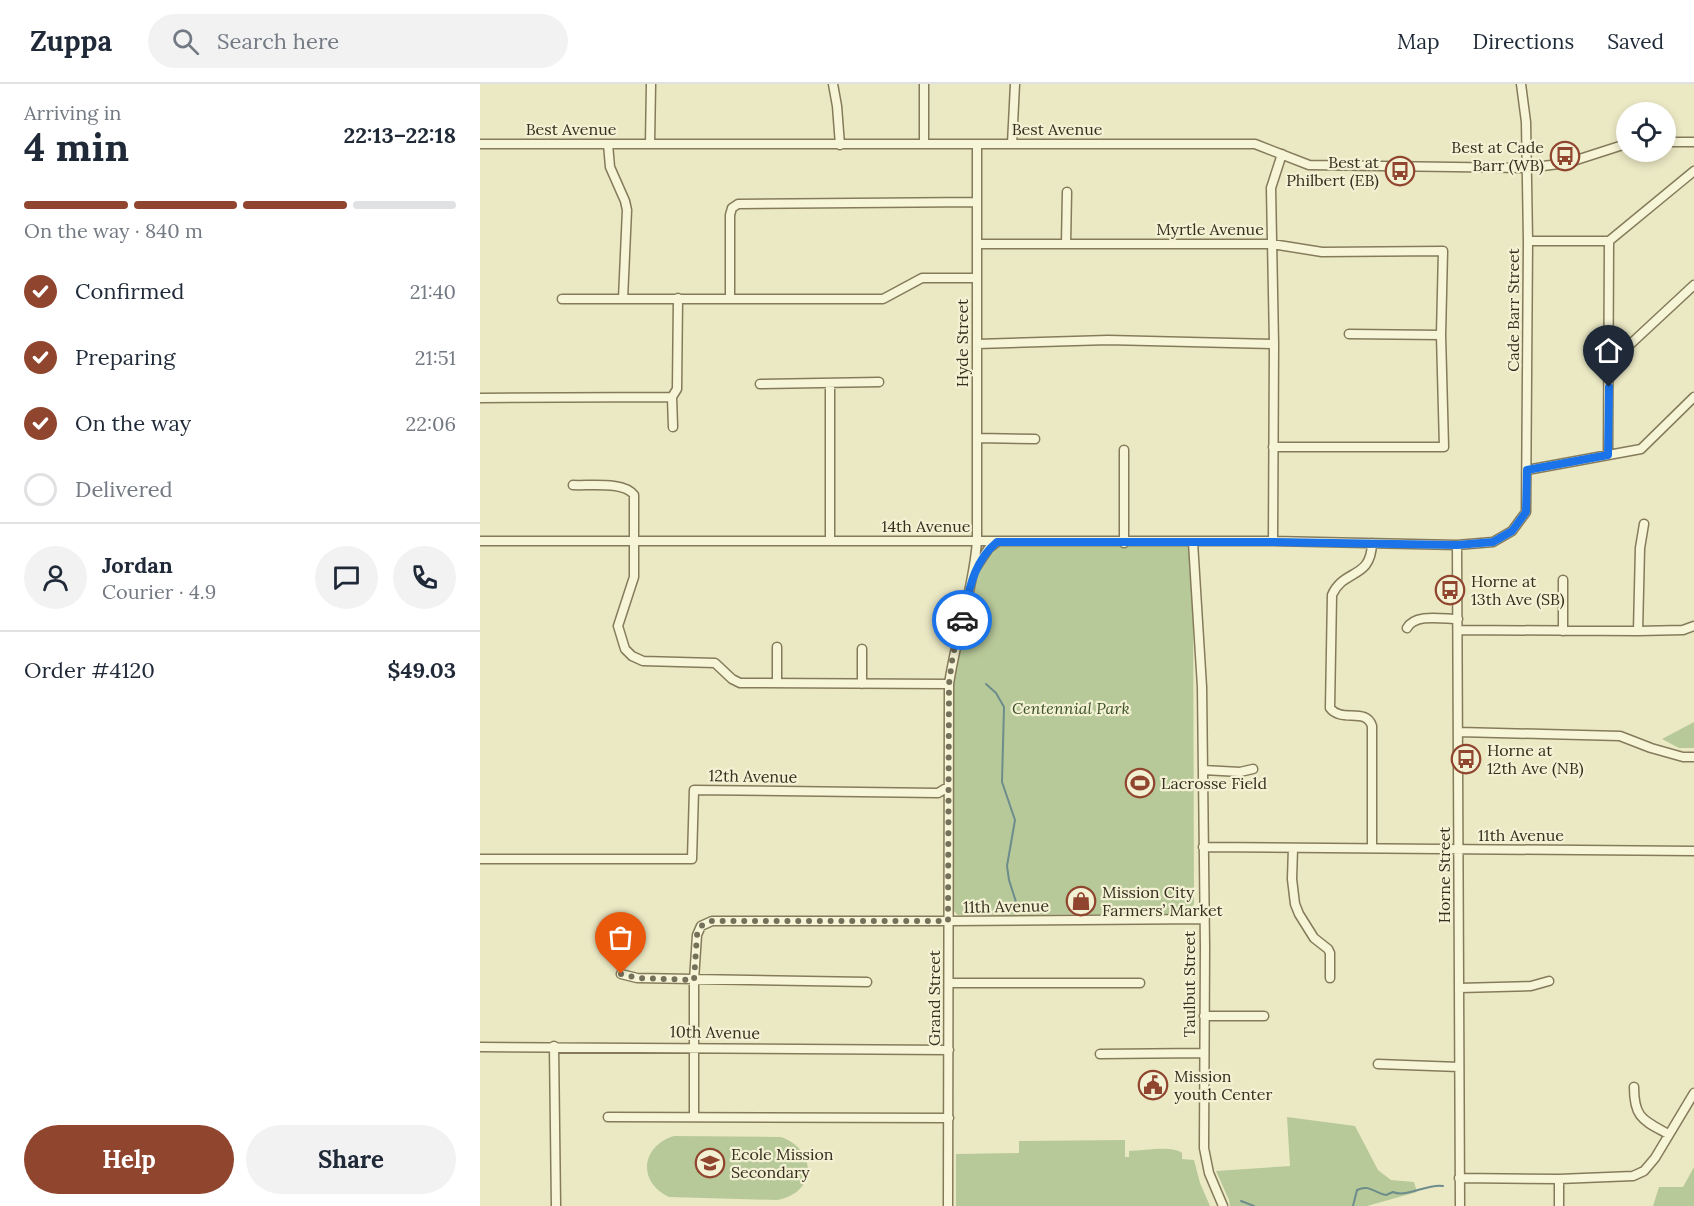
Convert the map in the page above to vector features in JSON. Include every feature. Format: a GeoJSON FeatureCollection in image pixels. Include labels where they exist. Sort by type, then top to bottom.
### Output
{"type":"FeatureCollection","features":[{"type":"Feature","properties":{"kind":"street"},"geometry":{"type":"LineString","coordinates":[[650,144],[651,84]]}},
{"type":"Feature","properties":{"kind":"street"},"geometry":{"type":"LineString","coordinates":[[833,84],[840,145]]}},
{"type":"Feature","properties":{"kind":"street"},"geometry":{"type":"LineString","coordinates":[[924,84],[924,144]]}},
{"type":"Feature","properties":{"kind":"street"},"geometry":{"type":"LineString","coordinates":[[1012,144],[1015,84]]}},
{"type":"Feature","properties":{"kind":"street","name":"Cade Barr Street"},"geometry":{"type":"LineString","coordinates":[[1512,531],[1526,512],[1527,470],[1527,168],[1526,122],[1521,84]]}},
{"type":"Feature","properties":{"kind":"street"},"geometry":{"type":"LineString","coordinates":[[1676,142],[1694,142]]}},
{"type":"Feature","properties":{"kind":"street","name":"Best Avenue"},"geometry":{"type":"LineString","coordinates":[[480,144],[1255,144],[1309,165],[1527,168],[1567,163],[1616,147]]}},
{"type":"Feature","properties":{"kind":"street"},"geometry":{"type":"LineString","coordinates":[[608,144],[610,167],[627,210],[623,299]]}},
{"type":"Feature","properties":{"kind":"street","name":"Hyde Street"},"geometry":{"type":"LineString","coordinates":[[977,144],[977,542]]}},
{"type":"Feature","properties":{"kind":"street"},"geometry":{"type":"LineString","coordinates":[[1273,542],[1274,344],[1271,188],[1282,154]]}},
{"type":"Feature","properties":{"kind":"street"},"geometry":{"type":"LineString","coordinates":[[1528,241],[1609,241],[1694,171]]}},
{"type":"Feature","properties":{"kind":"street"},"geometry":{"type":"LineString","coordinates":[[1066,244],[1067,192]]}},
{"type":"Feature","properties":{"kind":"street"},"geometry":{"type":"LineString","coordinates":[[730,298],[730,215],[732,208],[738,204],[977,202]]}},
{"type":"Feature","properties":{"kind":"street"},"geometry":{"type":"LineString","coordinates":[[1608,455],[1609,241]]}},
{"type":"Feature","properties":{"kind":"street","name":"Myrtle Avenue"},"geometry":{"type":"LineString","coordinates":[[977,244],[1272,244],[1322,252],[1443,251],[1441,335]]}},
{"type":"Feature","properties":{"kind":"street"},"geometry":{"type":"LineString","coordinates":[[562,299],[884,299],[922,278],[977,278]]}},
{"type":"Feature","properties":{"kind":"street"},"geometry":{"type":"LineString","coordinates":[[1609,364],[1694,285]]}},
{"type":"Feature","properties":{"kind":"street"},"geometry":{"type":"LineString","coordinates":[[673,427],[672,397],[677,389],[678,298]]}},
{"type":"Feature","properties":{"kind":"street"},"geometry":{"type":"LineString","coordinates":[[1274,447],[1444,447],[1441,335],[1349,334]]}},
{"type":"Feature","properties":{"kind":"street"},"geometry":{"type":"LineString","coordinates":[[977,344],[1108,340],[1274,344]]}},
{"type":"Feature","properties":{"kind":"street"},"geometry":{"type":"LineString","coordinates":[[760,384],[879,382]]}},
{"type":"Feature","properties":{"kind":"street"},"geometry":{"type":"LineString","coordinates":[[830,383],[830,541]]}},
{"type":"Feature","properties":{"kind":"street"},"geometry":{"type":"LineString","coordinates":[[480,398],[672,397]]}},
{"type":"Feature","properties":{"kind":"street"},"geometry":{"type":"LineString","coordinates":[[1527,470],[1641,448],[1694,397]]}},
{"type":"Feature","properties":{"kind":"street"},"geometry":{"type":"LineString","coordinates":[[977,438],[1035,439]]}},
{"type":"Feature","properties":{"kind":"street"},"geometry":{"type":"LineString","coordinates":[[1124,450],[1124,543]]}},
{"type":"Feature","properties":{"kind":"street"},"geometry":{"type":"LineString","coordinates":[[573,485],[621,486],[632,491],[634,495],[633,582],[619,622],[622,641],[628,653],[643,661],[711,662],[718,664],[736,682],[949,684]]}},
{"type":"Feature","properties":{"kind":"street"},"geometry":{"type":"LineString","coordinates":[[1638,631],[1640,548],[1644,524]]}},
{"type":"Feature","properties":{"kind":"street","name":"14th Avenue"},"geometry":{"type":"LineString","coordinates":[[480,541],[1273,542],[1457,545],[1493,542],[1512,531]]}},
{"type":"Feature","properties":{"kind":"street","name":"Grand Street"},"geometry":{"type":"LineString","coordinates":[[948,1206],[949,684],[953,654],[975,569],[977,542]]}},
{"type":"Feature","properties":{"kind":"street"},"geometry":{"type":"LineString","coordinates":[[975,569],[989,548],[997,542]]}},
{"type":"Feature","properties":{"kind":"street","name":"Taulbut Street"},"geometry":{"type":"LineString","coordinates":[[1193,542],[1202,687],[1204,1148],[1209,1173],[1223,1206]]}},
{"type":"Feature","properties":{"kind":"street"},"geometry":{"type":"LineString","coordinates":[[1372,543],[1369,562],[1363,569],[1336,586],[1332,595],[1330,708],[1334,713],[1340,715],[1366,717],[1372,726],[1372,848]]}},
{"type":"Feature","properties":{"kind":"street","name":"Horne Street"},"geometry":{"type":"LineString","coordinates":[[1457,545],[1460,1206]]}},
{"type":"Feature","properties":{"kind":"street"},"geometry":{"type":"LineString","coordinates":[[1563,580],[1563,631]]}},
{"type":"Feature","properties":{"kind":"street"},"geometry":{"type":"LineString","coordinates":[[1407,628],[1416,620],[1458,619]]}},
{"type":"Feature","properties":{"kind":"street"},"geometry":{"type":"LineString","coordinates":[[1458,630],[1638,631],[1683,630],[1694,626]]}},
{"type":"Feature","properties":{"kind":"street"},"geometry":{"type":"LineString","coordinates":[[777,647],[777,683]]}},
{"type":"Feature","properties":{"kind":"street"},"geometry":{"type":"LineString","coordinates":[[862,649],[862,684]]}},
{"type":"Feature","properties":{"kind":"street"},"geometry":{"type":"LineString","coordinates":[[1459,732],[1620,736],[1651,748],[1683,757],[1694,757]]}},
{"type":"Feature","properties":{"kind":"street"},"geometry":{"type":"LineString","coordinates":[[1203,770],[1240,772],[1252,769]]}},
{"type":"Feature","properties":{"kind":"street","name":"12th Avenue"},"geometry":{"type":"LineString","coordinates":[[480,859],[692,860],[694,790],[938,793],[948,787]]}},
{"type":"Feature","properties":{"kind":"street","name":"11th Avenue"},"geometry":{"type":"LineString","coordinates":[[1203,847],[1694,851]]}},
{"type":"Feature","properties":{"kind":"street"},"geometry":{"type":"LineString","coordinates":[[1293,848],[1292,879],[1295,904],[1299,915],[1314,938],[1330,953],[1330,978]]}},
{"type":"Feature","properties":{"kind":"street","name":"11th Avenue"},"geometry":{"type":"LineString","coordinates":[[694,980],[697,935],[701,926],[712,921],[1204,919]]}},
{"type":"Feature","properties":{"kind":"street"},"geometry":{"type":"LineString","coordinates":[[621,974],[637,978],[694,980],[867,982]]}},
{"type":"Feature","properties":{"kind":"street"},"geometry":{"type":"LineString","coordinates":[[694,980],[694,1117]]}},
{"type":"Feature","properties":{"kind":"street"},"geometry":{"type":"LineString","coordinates":[[1459,988],[1531,986],[1549,981]]}},
{"type":"Feature","properties":{"kind":"street"},"geometry":{"type":"LineString","coordinates":[[949,983],[1140,983]]}},
{"type":"Feature","properties":{"kind":"street"},"geometry":{"type":"LineString","coordinates":[[1204,1016],[1264,1016]]}},
{"type":"Feature","properties":{"kind":"street"},"geometry":{"type":"LineString","coordinates":[[555,1046],[556,1206]]}},
{"type":"Feature","properties":{"kind":"street","name":"10th Avenue"},"geometry":{"type":"LineString","coordinates":[[480,1047],[949,1050]]}},
{"type":"Feature","properties":{"kind":"street"},"geometry":{"type":"LineString","coordinates":[[1100,1054],[1203,1053]]}},
{"type":"Feature","properties":{"kind":"street"},"geometry":{"type":"LineString","coordinates":[[1378,1064],[1459,1067]]}},
{"type":"Feature","properties":{"kind":"street"},"geometry":{"type":"LineString","coordinates":[[1634,1087],[1634,1106],[1646,1122],[1668,1134]]}},
{"type":"Feature","properties":{"kind":"street"},"geometry":{"type":"LineString","coordinates":[[1460,1178],[1559,1179],[1633,1176],[1644,1171],[1655,1158],[1694,1093]]}},
{"type":"Feature","properties":{"kind":"street"},"geometry":{"type":"LineString","coordinates":[[608,1117],[949,1118]]}},
{"type":"Feature","properties":{"kind":"street"},"geometry":{"type":"LineString","coordinates":[[1559,1179],[1559,1206]]}},
{"type":"Feature","properties":{"kind":"green space","name":"Centennial Park"},"geometry":{"type":"Polygon","coordinates":[[[977,541],[1193,542],[1194,904],[1191,910],[1181,914],[958,915],[953,910],[948,794],[949,684],[977,541]]]}},
{"type":"Feature","properties":{"kind":"green space"},"geometry":{"type":"Polygon","coordinates":[[[1694,722],[1694,748],[1679,748],[1662,739],[1694,722]]]}},
{"type":"Feature","properties":{"kind":"green space"},"geometry":{"type":"Polygon","coordinates":[[[1287,1117],[1355,1126],[1378,1170],[1391,1180],[1414,1182],[1417,1192],[1367,1206],[1230,1206],[1216,1171],[1290,1166],[1287,1117]]]}},
{"type":"Feature","properties":{"kind":"green space"},"geometry":{"type":"Polygon","coordinates":[[[674,1136],[781,1137],[802,1151],[807,1161],[806,1180],[800,1189],[790,1196],[777,1200],[669,1197],[652,1183],[647,1165],[649,1156],[655,1148],[674,1136]]]}},
{"type":"Feature","properties":{"kind":"green space"},"geometry":{"type":"Polygon","coordinates":[[[1125,1140],[1125,1157],[1129,1157],[1129,1151],[1171,1149],[1182,1153],[1182,1159],[1194,1160],[1200,1183],[1210,1206],[956,1206],[956,1154],[1019,1153],[1019,1141],[1125,1140]]]}},
{"type":"Feature","properties":{"kind":"green space"},"geometry":{"type":"Polygon","coordinates":[[[1694,1167],[1694,1206],[1653,1206],[1659,1187],[1683,1187],[1694,1167]]]}},
{"type":"Feature","properties":{"kind":"waterway"},"geometry":{"type":"LineString","coordinates":[[986,684],[996,693],[1004,707],[1002,782],[1015,820],[1007,866],[1017,905]]}},
{"type":"Feature","properties":{"kind":"waterway"},"geometry":{"type":"LineString","coordinates":[[1353,1206],[1357,1190],[1361,1188],[1369,1188],[1386,1195],[1393,1192],[1405,1193],[1443,1186]]}},
{"type":"Feature","properties":{"kind":"waterway"},"geometry":{"type":"LineString","coordinates":[[1241,1201],[1254,1206]]}},
{"type":"Feature","properties":{"kind":"way so far"},"geometry":{"type":"LineString","coordinates":[[621,974],[637,978],[694,980],[697,935],[701,926],[712,921],[948,921],[949,684],[953,654],[962,620]]}},
{"type":"Feature","properties":{"kind":"place","name":"Best at Cade Barr (WB)"},"geometry":{"type":"Point","coordinates":[1565,156]}},
{"type":"Feature","properties":{"kind":"place","name":"Best at Philbert (EB)"},"geometry":{"type":"Point","coordinates":[1400,171]}},
{"type":"Feature","properties":{"kind":"place","name":"Horne at 13th Ave (SB)"},"geometry":{"type":"Point","coordinates":[1450,590]}},
{"type":"Feature","properties":{"kind":"place","name":"Horne at 12th Ave (NB)"},"geometry":{"type":"Point","coordinates":[1466,759]}},
{"type":"Feature","properties":{"kind":"place","name":"Lacrosse Field"},"geometry":{"type":"Point","coordinates":[1140,783]}},
{"type":"Feature","properties":{"kind":"place","name":"Mission City Farmers’ Market"},"geometry":{"type":"Point","coordinates":[1081,901]}},
{"type":"Feature","properties":{"kind":"place","name":"Mission youth Center"},"geometry":{"type":"Point","coordinates":[1153,1085]}},
{"type":"Feature","properties":{"kind":"place","name":"Ecole Mission Secondary"},"geometry":{"type":"Point","coordinates":[710,1163]}},
{"type":"Feature","properties":{"kind":"route"},"geometry":{"type":"LineString","coordinates":[[962,620],[975,569],[989,548],[997,542],[1457,545],[1493,542],[1512,531],[1526,512],[1527,470],[1608,455],[1609,387]]}}]}
